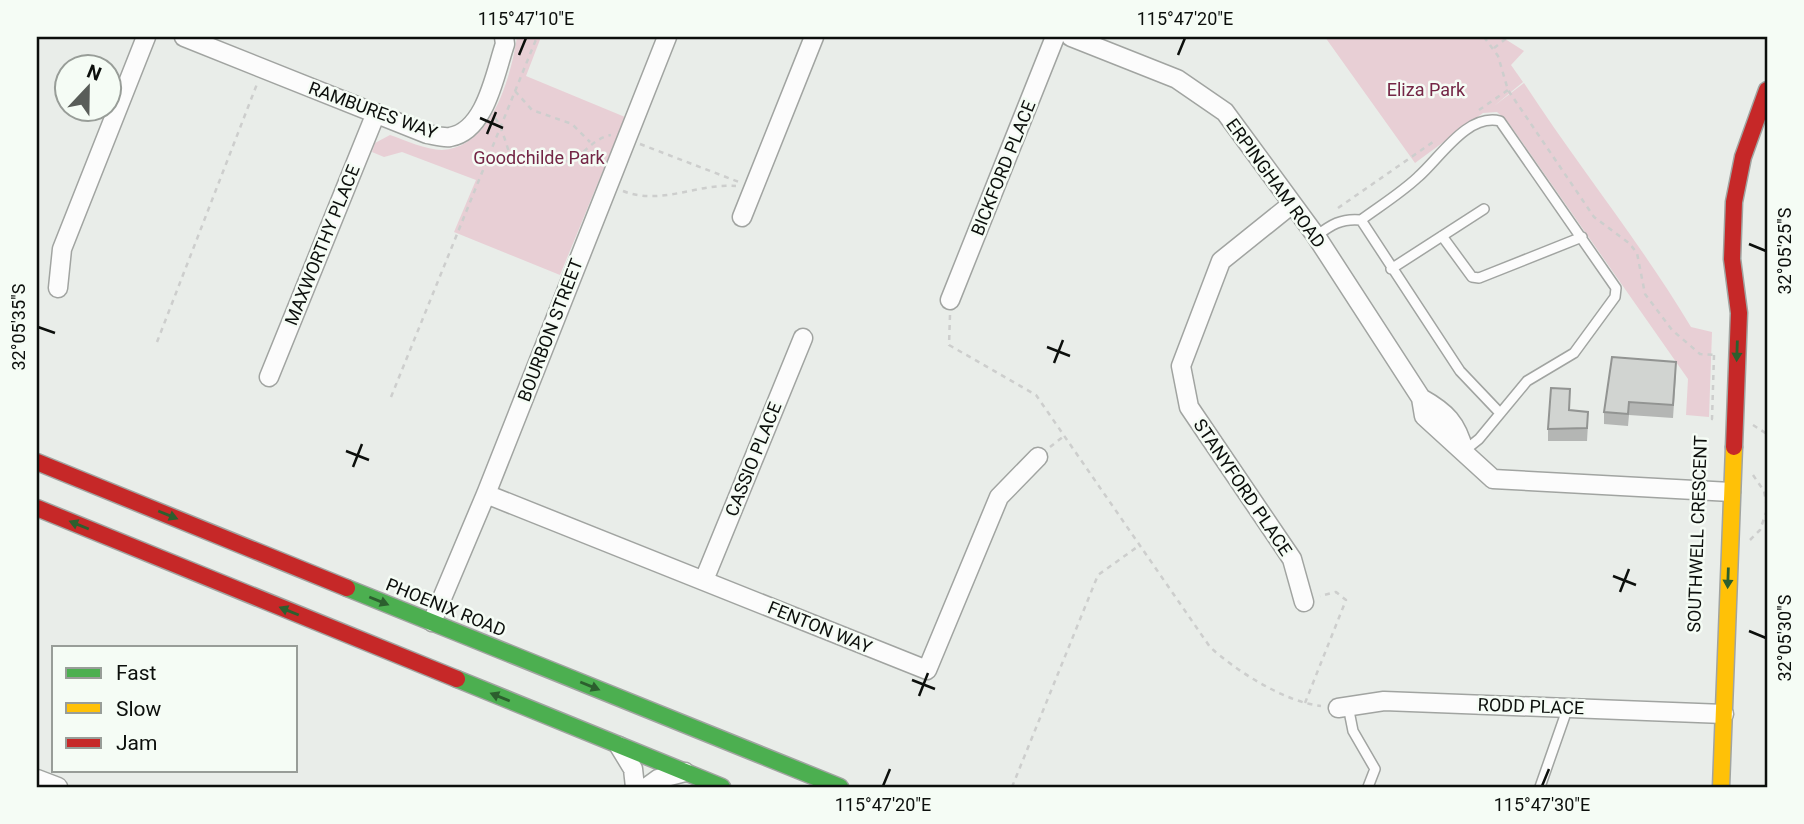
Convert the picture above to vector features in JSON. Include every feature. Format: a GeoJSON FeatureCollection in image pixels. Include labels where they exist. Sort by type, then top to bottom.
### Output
{"type":"FeatureCollection","features":[{"type":"Feature","properties":{"kind":"main road","name":"SOUTHWELL CRESCENT"},"geometry":{"type":"LineString","coordinates":[[1724,492],[1718,355],[1723,312],[1732,283],[1738,179],[1749,137],[1767,90]]}},
{"type":"Feature","properties":{"kind":"main road","name":"SOUTHWELL CRESCENT"},"geometry":{"type":"LineString","coordinates":[[1721,787],[1713,637],[1739,313],[1732,283]]}},
{"type":"Feature","properties":{"kind":"main road","name":"PHOENIX ROAD"},"geometry":{"type":"LineString","coordinates":[[37,462],[840,787]]}},
{"type":"Feature","properties":{"kind":"main road"},"geometry":{"type":"LineString","coordinates":[[106,537],[122,497]]}},
{"type":"Feature","properties":{"kind":"main road"},"geometry":{"type":"LineString","coordinates":[[37,508],[722,787]]}},
{"type":"Feature","properties":{"kind":"main road","name":"SOUTHWELL CRESCENT"},"geometry":{"type":"LineString","coordinates":[[1706,787],[1716,713]]}},
{"type":"Feature","properties":{"kind":"street"},"geometry":{"type":"LineString","coordinates":[[58,288],[62,249],[146,37]]}},
{"type":"Feature","properties":{"kind":"street","name":"RAMBURES WAY"},"geometry":{"type":"LineString","coordinates":[[184,37],[427,134],[450,137],[472,125],[505,44],[504,37]]}},
{"type":"Feature","properties":{"kind":"street","name":"BOURBON STREET"},"geometry":{"type":"LineString","coordinates":[[432,622],[486,494],[667,37]]}},
{"type":"Feature","properties":{"kind":"street"},"geometry":{"type":"LineString","coordinates":[[742,217],[814,37]]}},
{"type":"Feature","properties":{"kind":"street","name":"BICKFORD PLACE"},"geometry":{"type":"LineString","coordinates":[[950,300],[1055,37]]}},
{"type":"Feature","properties":{"kind":"street","name":"ERPINGHAM ROAD"},"geometry":{"type":"LineString","coordinates":[[1071,37],[1177,79],[1225,112],[1316,236],[1421,398],[1445,412],[1458,429],[1464,451],[1493,479],[1724,492]]}},
{"type":"Feature","properties":{"kind":"street","name":"MAXWORTHY PLACE"},"geometry":{"type":"LineString","coordinates":[[268,377],[376,113]]}},
{"type":"Feature","properties":{"kind":"street","name":"STANYFORD PLACE"},"geometry":{"type":"LineString","coordinates":[[1292,204],[1221,261],[1181,366],[1189,407],[1292,559],[1304,602]]}},
{"type":"Feature","properties":{"kind":"street","name":"CASSIO PLACE"},"geometry":{"type":"LineString","coordinates":[[704,580],[803,338]]}},
{"type":"Feature","properties":{"kind":"street","name":"FENTON WAY"},"geometry":{"type":"LineString","coordinates":[[486,494],[927,670],[999,497],[1038,457]]}},
{"type":"Feature","properties":{"kind":"street","name":"RODD PLACE"},"geometry":{"type":"LineString","coordinates":[[1343,707],[1384,701],[1716,713]]}},
{"type":"Feature","properties":{"kind":"street"},"geometry":{"type":"LineString","coordinates":[[617,744],[633,769],[635,787]]}},
{"type":"Feature","properties":{"kind":"street"},"geometry":{"type":"LineString","coordinates":[[648,787],[658,779],[685,772]]}},
{"type":"Feature","properties":{"kind":"street"},"geometry":{"type":"LineString","coordinates":[[37,779],[58,787]]}},
{"type":"Feature","properties":{"kind":"lane"},"geometry":{"type":"LineString","coordinates":[[1316,236],[1334,222],[1348,218],[1361,220],[1418,178],[1456,139],[1489,118],[1500,121],[1582,237],[1616,288],[1615,297],[1574,353],[1527,382],[1479,439],[1464,451]]}},
{"type":"Feature","properties":{"kind":"lane"},"geometry":{"type":"LineString","coordinates":[[1391,269],[1484,209]]}},
{"type":"Feature","properties":{"kind":"lane"},"geometry":{"type":"LineString","coordinates":[[1361,220],[1460,371],[1499,412]]}},
{"type":"Feature","properties":{"kind":"lane"},"geometry":{"type":"LineString","coordinates":[[1441,236],[1472,277],[1479,278],[1582,237]]}},
{"type":"Feature","properties":{"kind":"lane"},"geometry":{"type":"LineString","coordinates":[[1343,707],[1353,731],[1375,769],[1368,787]]}},
{"type":"Feature","properties":{"kind":"lane"},"geometry":{"type":"LineString","coordinates":[[1540,787],[1568,708]]}},
{"type":"Feature","properties":{"kind":"path"},"geometry":{"type":"LineString","coordinates":[[391,397],[537,37]]}},
{"type":"Feature","properties":{"kind":"path"},"geometry":{"type":"LineString","coordinates":[[1484,37],[1493,49],[1508,90],[1594,217],[1629,243],[1637,254],[1646,293],[1672,330],[1700,354],[1718,355],[1712,419]]}},
{"type":"Feature","properties":{"kind":"path"},"geometry":{"type":"LineString","coordinates":[[1493,49],[1508,37]]}},
{"type":"Feature","properties":{"kind":"path"},"geometry":{"type":"LineString","coordinates":[[157,342],[263,68]]}},
{"type":"Feature","properties":{"kind":"path"},"geometry":{"type":"LineString","coordinates":[[1475,113],[1508,90]]}},
{"type":"Feature","properties":{"kind":"path"},"geometry":{"type":"LineString","coordinates":[[514,91],[532,110],[572,124],[591,143]]}},
{"type":"Feature","properties":{"kind":"path"},"geometry":{"type":"LineString","coordinates":[[481,107],[499,121],[512,159],[536,167],[576,157],[591,143],[614,135],[754,187]]}},
{"type":"Feature","properties":{"kind":"path"},"geometry":{"type":"LineString","coordinates":[[1332,213],[1442,136]]}},
{"type":"Feature","properties":{"kind":"path"},"geometry":{"type":"LineString","coordinates":[[607,184],[643,197],[672,196],[717,185],[754,187]]}},
{"type":"Feature","properties":{"kind":"path"},"geometry":{"type":"LineString","coordinates":[[950,300],[949,345],[1036,395],[1210,647],[1231,667],[1305,704],[1343,707]]}},
{"type":"Feature","properties":{"kind":"path"},"geometry":{"type":"LineString","coordinates":[[1753,475],[1765,491],[1767,507]]}},
{"type":"Feature","properties":{"kind":"path"},"geometry":{"type":"LineString","coordinates":[[1012,787],[1098,575],[1140,545]]}},
{"type":"Feature","properties":{"kind":"path"},"geometry":{"type":"LineString","coordinates":[[1304,602],[1336,592],[1346,600],[1305,704]]}},
{"type":"Feature","properties":{"kind":"green space","name":"Goodchilde Park"},"geometry":{"type":"Polygon","coordinates":[[[517,37],[541,37],[526,76],[625,117],[560,275],[454,232],[476,180],[402,152],[384,157],[372,152],[375,143],[390,135],[436,150],[459,146],[474,137],[486,124],[504,89],[517,37]]]}},
{"type":"Feature","properties":{"kind":"green space","name":"Eliza Park"},"geometry":{"type":"Polygon","coordinates":[[[1325,37],[1502,37],[1524,51],[1511,65],[1523,82],[1494,106],[1524,83],[1691,327],[1712,332],[1709,417],[1686,415],[1688,379],[1508,122],[1497,112],[1483,113],[1415,163],[1325,37]]]}},
{"type":"Feature","properties":{"kind":"building"},"geometry":{"type":"Polygon","coordinates":[[[1612,357],[1676,362],[1673,405],[1629,402],[1628,414],[1604,412],[1612,357]]]}},
{"type":"Feature","properties":{"kind":"building"},"geometry":{"type":"Polygon","coordinates":[[[1551,388],[1570,389],[1569,410],[1588,412],[1587,428],[1548,429],[1551,388]]]}},
{"type":"Feature","properties":{"kind":"traffic: fast"},"geometry":{"type":"LineString","coordinates":[[347,588],[840,787]]}},
{"type":"Feature","properties":{"kind":"traffic: fast"},"geometry":{"type":"LineString","coordinates":[[457,679],[722,787]]}},
{"type":"Feature","properties":{"kind":"traffic: slow"},"geometry":{"type":"LineString","coordinates":[[1721,787],[1734,447]]}},
{"type":"Feature","properties":{"kind":"traffic: jam"},"geometry":{"type":"LineString","coordinates":[[1734,447],[1739,313],[1732,259],[1734,202],[1743,157],[1767,90]]}},
{"type":"Feature","properties":{"kind":"traffic: jam"},"geometry":{"type":"LineString","coordinates":[[37,462],[347,588]]}},
{"type":"Feature","properties":{"kind":"traffic: jam"},"geometry":{"type":"LineString","coordinates":[[37,508],[457,679]]}}]}
